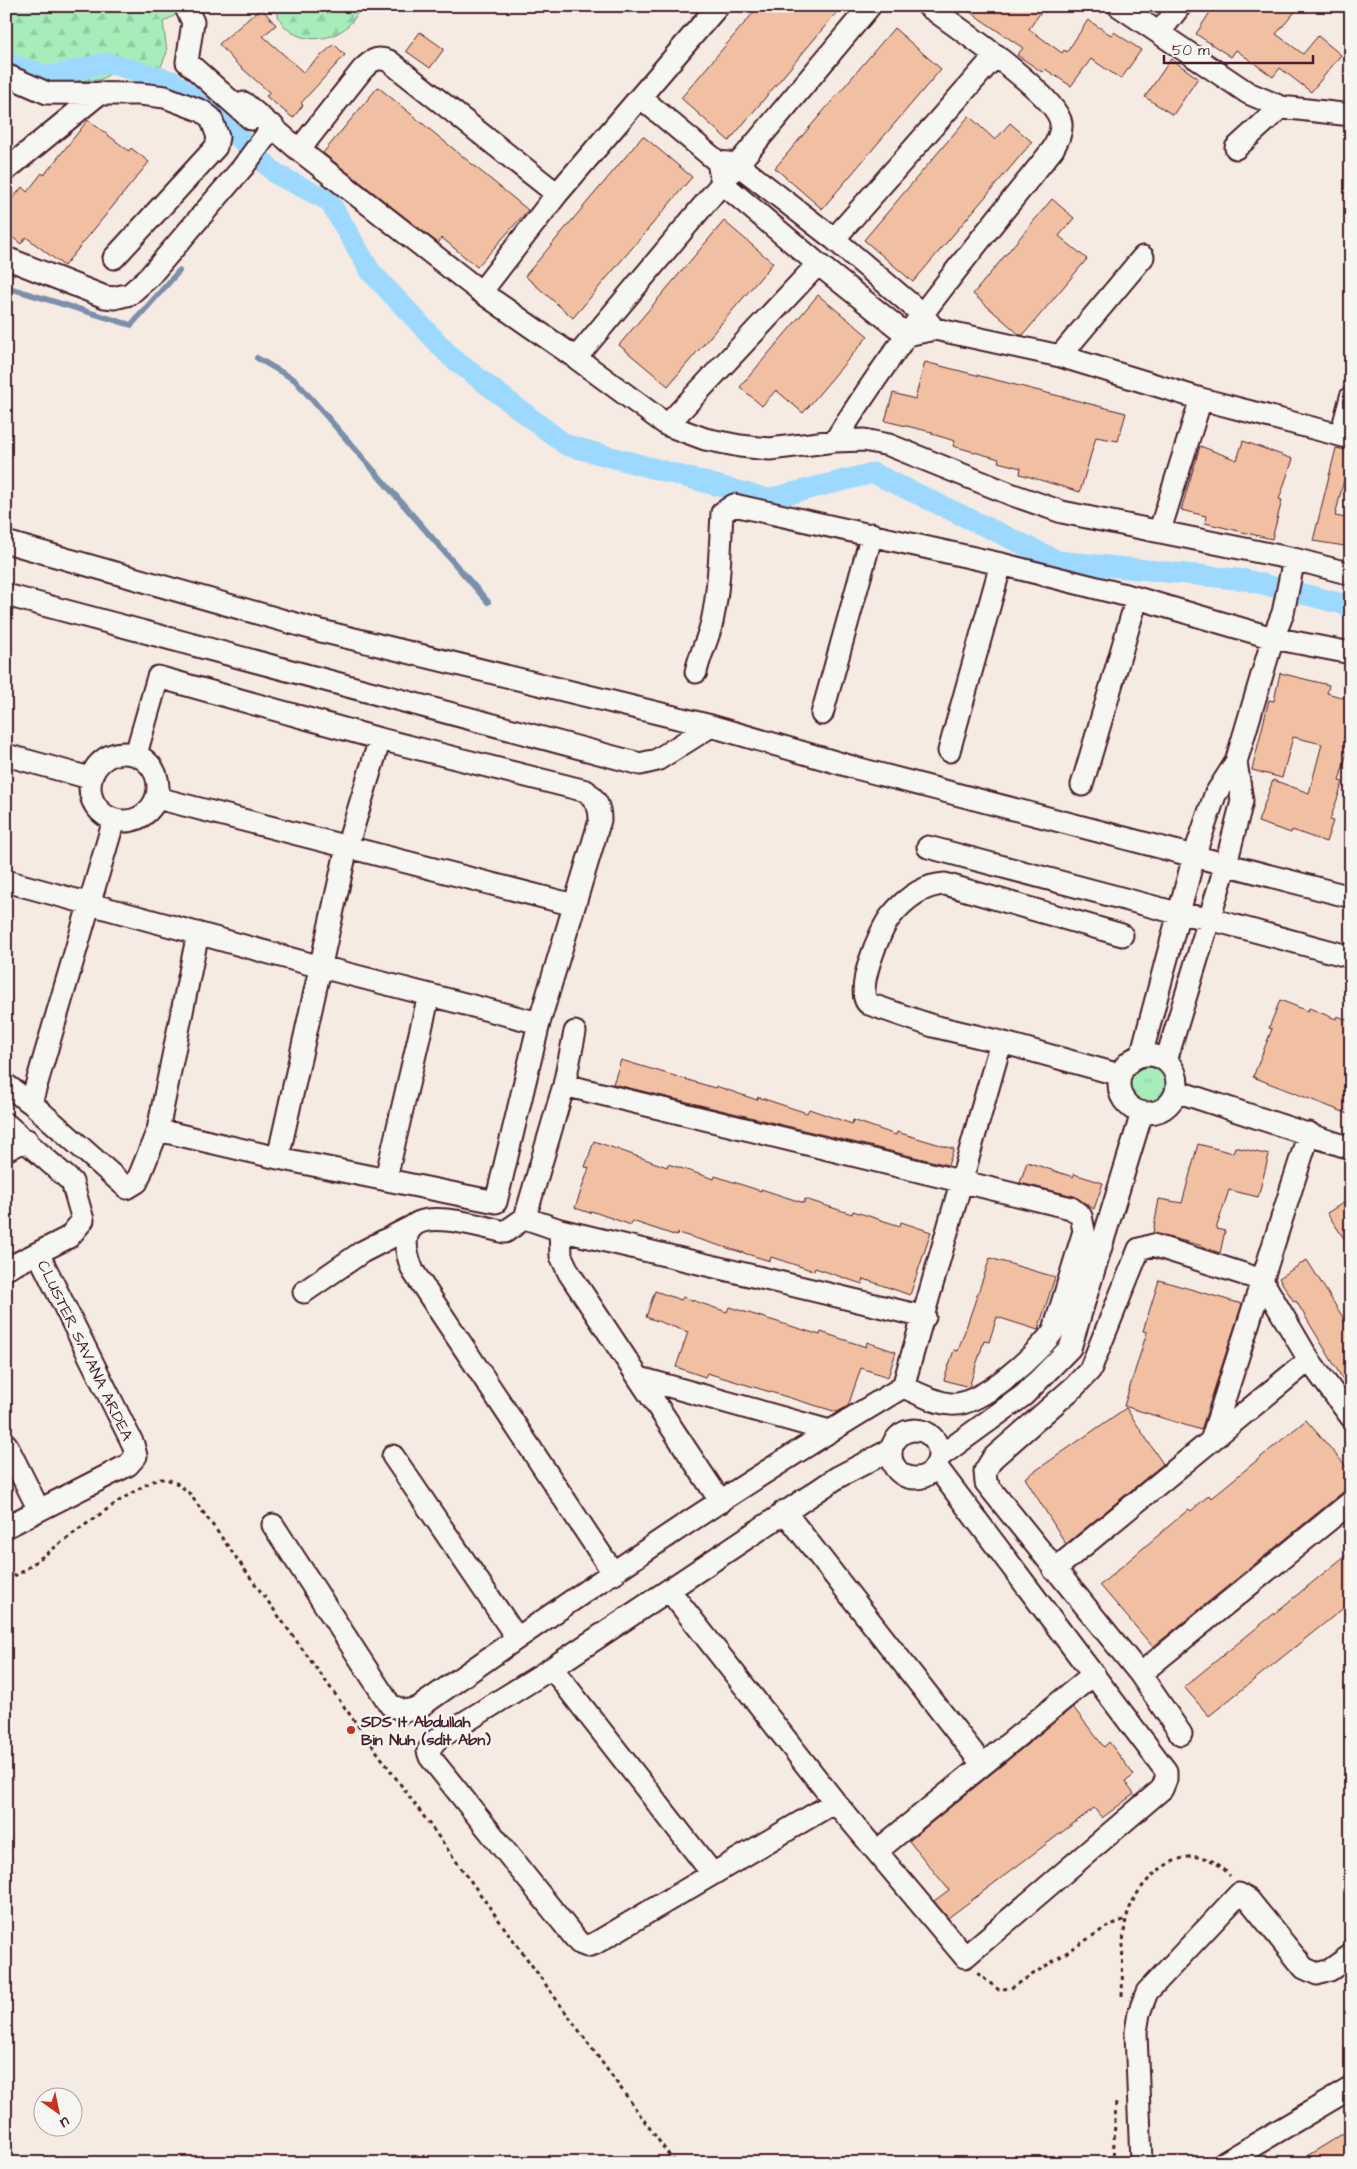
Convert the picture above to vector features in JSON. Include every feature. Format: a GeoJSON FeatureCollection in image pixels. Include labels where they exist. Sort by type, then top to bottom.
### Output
{"type":"FeatureCollection","features":[{"type":"Feature","properties":{"kind":"street"},"geometry":{"type":"LineString","coordinates":[[184,6],[193,22],[187,62],[269,132],[299,150],[481,292],[576,358],[667,426],[705,438],[740,446],[770,449],[835,441],[864,440],[889,445],[1013,495],[1062,512],[1160,530],[1293,566],[1351,574]]}},
{"type":"Feature","properties":{"kind":"street"},"geometry":{"type":"LineString","coordinates":[[481,292],[557,194],[718,6]]}},
{"type":"Feature","properties":{"kind":"street"},"geometry":{"type":"LineString","coordinates":[[576,358],[722,182],[728,163],[870,6]]}},
{"type":"Feature","properties":{"kind":"street"},"geometry":{"type":"LineString","coordinates":[[835,441],[855,407],[907,335],[928,322],[1053,149],[1060,135],[1061,123],[1057,112],[996,55],[928,6]]}},
{"type":"Feature","properties":{"kind":"street"},"geometry":{"type":"LineString","coordinates":[[1119,6],[1248,93],[1281,107],[1351,115]]}},
{"type":"Feature","properties":{"kind":"street"},"geometry":{"type":"LineString","coordinates":[[1154,30],[1167,6]]}},
{"type":"Feature","properties":{"kind":"street"},"geometry":{"type":"LineString","coordinates":[[1154,30],[1180,6]]}},
{"type":"Feature","properties":{"kind":"street"},"geometry":{"type":"LineString","coordinates":[[834,239],[996,55]]}},
{"type":"Feature","properties":{"kind":"street"},"geometry":{"type":"LineString","coordinates":[[299,150],[362,70],[372,61],[380,58],[389,61],[557,194]]}},
{"type":"Feature","properties":{"kind":"street"},"geometry":{"type":"LineString","coordinates":[[6,75],[47,93],[100,92],[165,97],[192,107],[211,118],[218,137],[216,147],[114,258]]}},
{"type":"Feature","properties":{"kind":"street"},"geometry":{"type":"LineString","coordinates":[[6,170],[100,92]]}},
{"type":"Feature","properties":{"kind":"street"},"geometry":{"type":"LineString","coordinates":[[640,97],[834,239],[928,322],[1060,356],[1200,399],[1346,437],[1351,397]]}},
{"type":"Feature","properties":{"kind":"street"},"geometry":{"type":"LineString","coordinates":[[244,103],[269,132]]}},
{"type":"Feature","properties":{"kind":"street"},"geometry":{"type":"LineString","coordinates":[[1236,148],[1281,107]]}},
{"type":"Feature","properties":{"kind":"street"},"geometry":{"type":"LineString","coordinates":[[6,258],[105,297],[114,298],[130,294],[149,277],[243,167],[269,132]]}},
{"type":"Feature","properties":{"kind":"street"},"geometry":{"type":"LineString","coordinates":[[722,182],[818,264],[907,335]]}},
{"type":"Feature","properties":{"kind":"street"},"geometry":{"type":"LineString","coordinates":[[1060,356],[1142,257]]}},
{"type":"Feature","properties":{"kind":"street"},"geometry":{"type":"LineString","coordinates":[[667,426],[818,264]]}},
{"type":"Feature","properties":{"kind":"street"},"geometry":{"type":"LineString","coordinates":[[1160,530],[1200,399]]}},
{"type":"Feature","properties":{"kind":"street"},"geometry":{"type":"LineString","coordinates":[[696,672],[700,652],[714,617],[722,513],[734,505],[1001,564],[1137,598],[1273,638],[1351,653]]}},
{"type":"Feature","properties":{"kind":"street"},"geometry":{"type":"LineString","coordinates":[[822,714],[872,534]]}},
{"type":"Feature","properties":{"kind":"street"},"geometry":{"type":"LineString","coordinates":[[6,542],[317,630],[711,726],[856,768],[1351,897]]}},
{"type":"Feature","properties":{"kind":"street"},"geometry":{"type":"LineString","coordinates":[[948,752],[1001,564]]}},
{"type":"Feature","properties":{"kind":"street"},"geometry":{"type":"LineString","coordinates":[[1140,1056],[1177,913],[1194,856],[1215,795],[1236,762],[1273,638],[1283,614],[1293,566]]}},
{"type":"Feature","properties":{"kind":"street"},"geometry":{"type":"LineString","coordinates":[[6,595],[640,764],[657,760],[711,726]]}},
{"type":"Feature","properties":{"kind":"street"},"geometry":{"type":"LineString","coordinates":[[1082,785],[1137,598]]}},
{"type":"Feature","properties":{"kind":"street"},"geometry":{"type":"LineString","coordinates":[[136,754],[158,677],[380,739],[586,791],[596,799],[600,808],[600,820],[539,1023],[496,1202],[386,1178],[278,1158],[158,1130]]}},
{"type":"Feature","properties":{"kind":"street"},"geometry":{"type":"LineString","coordinates":[[278,1158],[347,847],[380,739]]}},
{"type":"Feature","properties":{"kind":"street"},"geometry":{"type":"LineString","coordinates":[[117,753],[136,754],[151,766],[159,780],[157,798],[147,813],[131,821],[114,820],[99,811],[90,795],[90,778],[100,761],[117,753]]}},
{"type":"Feature","properties":{"kind":"street"},"geometry":{"type":"LineString","coordinates":[[6,755],[90,778]]}},
{"type":"Feature","properties":{"kind":"street"},"geometry":{"type":"LineString","coordinates":[[1166,1061],[1226,864],[1242,801],[1236,762]]}},
{"type":"Feature","properties":{"kind":"street"},"geometry":{"type":"LineString","coordinates":[[157,798],[574,905]]}},
{"type":"Feature","properties":{"kind":"street"},"geometry":{"type":"LineString","coordinates":[[31,1103],[114,820]]}},
{"type":"Feature","properties":{"kind":"street"},"geometry":{"type":"LineString","coordinates":[[928,847],[1177,913],[1210,918],[1351,957]]}},
{"type":"Feature","properties":{"kind":"street"},"geometry":{"type":"LineString","coordinates":[[6,882],[91,903],[321,967],[539,1023]]}},
{"type":"Feature","properties":{"kind":"street"},"geometry":{"type":"LineString","coordinates":[[1120,1075],[1001,1042],[933,1026],[866,1002],[862,992],[876,944],[891,916],[905,901],[932,885],[945,884],[1122,936]]}},
{"type":"Feature","properties":{"kind":"street"},"geometry":{"type":"LineString","coordinates":[[6,1085],[31,1103],[127,1188],[137,1182],[158,1130],[198,933]]}},
{"type":"Feature","properties":{"kind":"street"},"geometry":{"type":"LineString","coordinates":[[386,1178],[429,995]]}},
{"type":"Feature","properties":{"kind":"street"},"geometry":{"type":"LineString","coordinates":[[304,1292],[362,1252],[428,1218],[443,1218],[505,1232],[525,1218],[564,1085],[575,1032]]}},
{"type":"Feature","properties":{"kind":"street"},"geometry":{"type":"LineString","coordinates":[[273,1525],[390,1705],[405,1711],[418,1708],[517,1638],[721,1502],[830,1431],[903,1387],[964,1180],[1001,1042]]}},
{"type":"Feature","properties":{"kind":"street"},"geometry":{"type":"LineString","coordinates":[[1140,1056],[1156,1056],[1166,1061],[1174,1072],[1176,1091],[1170,1103],[1160,1110],[1142,1113],[1129,1107],[1120,1096],[1118,1089],[1120,1075],[1128,1062],[1140,1056]]}},
{"type":"Feature","properties":{"kind":"street"},"geometry":{"type":"LineString","coordinates":[[564,1085],[964,1180],[1071,1208],[1081,1216],[1084,1231],[1054,1330],[1045,1344],[980,1396],[967,1402],[951,1405],[903,1387]]}},
{"type":"Feature","properties":{"kind":"street"},"geometry":{"type":"LineString","coordinates":[[1176,1091],[1350,1148]]}},
{"type":"Feature","properties":{"kind":"street"},"geometry":{"type":"LineString","coordinates":[[890,1450],[891,1460],[895,1469],[902,1475],[921,1477],[930,1473],[938,1462],[1024,1395],[1070,1348],[1142,1113]]}},
{"type":"Feature","properties":{"kind":"street","name":"CLUSTER SAVANA ARDEA"},"geometry":{"type":"LineString","coordinates":[[6,1124],[27,1140],[72,1182],[82,1220],[70,1237],[6,1269]]}},
{"type":"Feature","properties":{"kind":"street"},"geometry":{"type":"LineString","coordinates":[[1210,1441],[1309,1133]]}},
{"type":"Feature","properties":{"kind":"street"},"geometry":{"type":"LineString","coordinates":[[6,1150],[27,1140]]}},
{"type":"Feature","properties":{"kind":"street"},"geometry":{"type":"LineString","coordinates":[[525,1218],[560,1230],[925,1317]]}},
{"type":"Feature","properties":{"kind":"street"},"geometry":{"type":"LineString","coordinates":[[411,1227],[405,1240],[406,1253],[413,1271],[614,1574]]}},
{"type":"Feature","properties":{"kind":"street"},"geometry":{"type":"LineString","coordinates":[[560,1230],[561,1256],[569,1273],[721,1502]]}},
{"type":"Feature","properties":{"kind":"street"},"geometry":{"type":"LineString","coordinates":[[1182,1734],[1140,1674],[1054,1570],[986,1483],[985,1471],[993,1458],[1075,1386],[1090,1370],[1139,1249],[1152,1245],[1262,1280],[1310,1360],[1351,1417]]}},
{"type":"Feature","properties":{"kind":"street","name":"CLUSTER SAVANA ARDEA"},"geometry":{"type":"LineString","coordinates":[[6,1527],[128,1465],[136,1456],[133,1444],[38,1253]]}},
{"type":"Feature","properties":{"kind":"street"},"geometry":{"type":"LineString","coordinates":[[1054,1570],[1310,1360]]}},
{"type":"Feature","properties":{"kind":"street"},"geometry":{"type":"LineString","coordinates":[[640,1378],[830,1431]]}},
{"type":"Feature","properties":{"kind":"street"},"geometry":{"type":"LineString","coordinates":[[669,1590],[835,1802],[965,1957],[1162,1789],[1166,1779],[1166,1771],[938,1462],[935,1439],[927,1433],[918,1430],[900,1434],[890,1450],[838,1476],[552,1668],[436,1740],[428,1751],[430,1757],[579,1943],[587,1946],[594,1944],[835,1802]]}},
{"type":"Feature","properties":{"kind":"street"},"geometry":{"type":"LineString","coordinates":[[6,1444],[39,1510]]}},
{"type":"Feature","properties":{"kind":"street"},"geometry":{"type":"LineString","coordinates":[[393,1456],[517,1638]]}},
{"type":"Feature","properties":{"kind":"street"},"geometry":{"type":"LineString","coordinates":[[1140,1674],[1351,1502]]}},
{"type":"Feature","properties":{"kind":"street"},"geometry":{"type":"LineString","coordinates":[[784,1512],[982,1764]]}},
{"type":"Feature","properties":{"kind":"street"},"geometry":{"type":"LineString","coordinates":[[552,1668],[712,1873]]}},
{"type":"Feature","properties":{"kind":"street"},"geometry":{"type":"LineString","coordinates":[[878,1851],[1094,1674]]}},
{"type":"Feature","properties":{"kind":"street"},"geometry":{"type":"LineString","coordinates":[[1142,2163],[1136,2032],[1139,2013],[1147,1992],[1238,1894],[1249,1900],[1304,1968],[1317,1974],[1330,1970],[1351,1955]]}},
{"type":"Feature","properties":{"kind":"street"},"geometry":{"type":"LineString","coordinates":[[1224,2163],[1351,2088]]}},
{"type":"Feature","properties":{"kind":"path"},"geometry":{"type":"LineString","coordinates":[[6,1579],[19,1574],[130,1494],[160,1479],[176,1481],[190,1494],[675,2163]]}},
{"type":"Feature","properties":{"kind":"path"},"geometry":{"type":"LineString","coordinates":[[965,1957],[971,1967],[999,1990],[1013,1987],[1108,1926],[1126,1919]]}},
{"type":"Feature","properties":{"kind":"green space"},"geometry":{"type":"Polygon","coordinates":[[[6,6],[218,6],[214,9],[179,13],[163,22],[167,52],[160,69],[143,70],[126,64],[100,80],[67,81],[6,66],[6,6]]]}},
{"type":"Feature","properties":{"kind":"green space"},"geometry":{"type":"Polygon","coordinates":[[[276,6],[360,6],[353,20],[342,31],[329,37],[315,39],[301,36],[289,30],[280,20],[276,6]]]}},
{"type":"Feature","properties":{"kind":"green space"},"geometry":{"type":"Polygon","coordinates":[[[1148,1067],[1162,1072],[1167,1086],[1162,1100],[1148,1105],[1134,1100],[1129,1086],[1134,1072],[1148,1067]]]}},
{"type":"Feature","properties":{"kind":"building"},"geometry":{"type":"Polygon","coordinates":[[[759,6],[842,6],[729,141],[681,98],[759,6]]]}},
{"type":"Feature","properties":{"kind":"building"},"geometry":{"type":"Polygon","coordinates":[[[961,6],[1045,6],[1029,29],[1062,53],[1064,50],[1067,52],[1088,20],[1111,35],[1114,32],[1141,50],[1121,79],[1091,59],[1071,86],[1045,69],[1042,72],[1017,55],[1023,48],[961,6]]]}},
{"type":"Feature","properties":{"kind":"building"},"geometry":{"type":"Polygon","coordinates":[[[1214,6],[1300,6],[1276,34],[1303,54],[1318,36],[1341,55],[1311,92],[1280,68],[1273,77],[1236,50],[1231,57],[1196,34],[1214,6]]]}},
{"type":"Feature","properties":{"kind":"building"},"geometry":{"type":"Polygon","coordinates":[[[261,8],[276,25],[263,36],[303,72],[334,44],[345,55],[301,103],[303,105],[293,118],[266,96],[270,93],[234,61],[219,44],[261,8]]]}},
{"type":"Feature","properties":{"kind":"building"},"geometry":{"type":"Polygon","coordinates":[[[894,28],[941,69],[822,209],[775,168],[894,28]]]}},
{"type":"Feature","properties":{"kind":"building"},"geometry":{"type":"Polygon","coordinates":[[[420,32],[444,49],[430,68],[406,51],[420,32]]]}},
{"type":"Feature","properties":{"kind":"building"},"geometry":{"type":"Polygon","coordinates":[[[1171,59],[1198,78],[1173,115],[1145,97],[1171,59]]]}},
{"type":"Feature","properties":{"kind":"building"},"geometry":{"type":"Polygon","coordinates":[[[378,87],[528,210],[477,267],[442,238],[438,243],[323,153],[378,87]]]}},
{"type":"Feature","properties":{"kind":"building"},"geometry":{"type":"Polygon","coordinates":[[[969,116],[995,140],[1010,123],[1032,142],[913,282],[864,240],[969,116]]]}},
{"type":"Feature","properties":{"kind":"building"},"geometry":{"type":"Polygon","coordinates":[[[88,120],[129,151],[131,148],[149,162],[64,266],[26,237],[21,244],[6,232],[6,207],[22,187],[27,192],[42,173],[44,175],[88,120]]]}},
{"type":"Feature","properties":{"kind":"building"},"geometry":{"type":"Polygon","coordinates":[[[643,136],[692,177],[573,318],[525,276],[643,136]]]}},
{"type":"Feature","properties":{"kind":"building"},"geometry":{"type":"Polygon","coordinates":[[[1052,199],[1074,218],[1059,236],[1087,259],[1023,335],[1020,335],[973,294],[1052,199]]]}},
{"type":"Feature","properties":{"kind":"building"},"geometry":{"type":"Polygon","coordinates":[[[724,221],[773,263],[668,386],[619,345],[724,221]]]}},
{"type":"Feature","properties":{"kind":"building"},"geometry":{"type":"Polygon","coordinates":[[[818,295],[868,336],[803,413],[776,390],[762,406],[740,387],[818,295]]]}},
{"type":"Feature","properties":{"kind":"building"},"geometry":{"type":"Polygon","coordinates":[[[925,362],[1126,413],[1118,441],[1096,437],[1080,492],[1020,474],[1021,468],[998,462],[999,459],[953,446],[955,441],[932,434],[932,432],[885,421],[893,393],[915,399],[925,362]]]}},
{"type":"Feature","properties":{"kind":"building"},"geometry":{"type":"Polygon","coordinates":[[[1243,441],[1293,459],[1279,499],[1282,500],[1272,539],[1205,523],[1206,516],[1181,510],[1200,446],[1237,460],[1243,441]]]}},
{"type":"Feature","properties":{"kind":"building"},"geometry":{"type":"Polygon","coordinates":[[[1336,448],[1351,451],[1335,516],[1351,519],[1351,547],[1313,541],[1336,448]]]}},
{"type":"Feature","properties":{"kind":"building"},"geometry":{"type":"Polygon","coordinates":[[[1280,673],[1329,685],[1327,693],[1351,700],[1351,738],[1339,781],[1343,782],[1330,820],[1333,821],[1326,842],[1292,830],[1291,833],[1258,822],[1273,780],[1309,793],[1322,744],[1293,737],[1282,778],[1252,770],[1269,700],[1274,701],[1280,673]]]}},
{"type":"Feature","properties":{"kind":"building"},"geometry":{"type":"Polygon","coordinates":[[[1280,1000],[1308,1011],[1309,1008],[1336,1019],[1337,1016],[1351,1021],[1351,1115],[1253,1077],[1272,1029],[1269,1028],[1280,1000]]]}},
{"type":"Feature","properties":{"kind":"building"},"geometry":{"type":"Polygon","coordinates":[[[621,1060],[715,1088],[716,1086],[757,1100],[758,1097],[807,1113],[809,1109],[852,1124],[853,1120],[896,1135],[897,1132],[954,1149],[948,1165],[613,1084],[621,1060]]]}},
{"type":"Feature","properties":{"kind":"building"},"geometry":{"type":"Polygon","coordinates":[[[594,1141],[667,1167],[668,1164],[714,1179],[715,1176],[804,1203],[805,1199],[852,1214],[853,1211],[900,1226],[901,1222],[931,1232],[910,1295],[864,1279],[862,1284],[815,1268],[814,1271],[771,1257],[770,1261],[678,1233],[677,1236],[632,1221],[631,1225],[591,1211],[590,1213],[575,1208],[589,1168],[585,1167],[594,1141]]]}},
{"type":"Feature","properties":{"kind":"building"},"geometry":{"type":"Polygon","coordinates":[[[1198,1144],[1233,1153],[1235,1147],[1269,1155],[1258,1197],[1229,1190],[1216,1229],[1225,1231],[1220,1253],[1199,1245],[1153,1233],[1159,1199],[1182,1203],[1198,1144]]]}},
{"type":"Feature","properties":{"kind":"building"},"geometry":{"type":"Polygon","coordinates":[[[1027,1162],[1073,1177],[1074,1174],[1103,1183],[1094,1209],[1074,1196],[1020,1183],[1027,1162]]]}},
{"type":"Feature","properties":{"kind":"building"},"geometry":{"type":"Polygon","coordinates":[[[1351,1198],[1351,1249],[1327,1213],[1351,1198]]]}},
{"type":"Feature","properties":{"kind":"building"},"geometry":{"type":"Polygon","coordinates":[[[990,1258],[1055,1277],[1038,1330],[997,1317],[989,1342],[984,1341],[969,1387],[944,1380],[954,1350],[958,1351],[990,1258]]]}},
{"type":"Feature","properties":{"kind":"building"},"geometry":{"type":"Polygon","coordinates":[[[1307,1260],[1351,1330],[1351,1393],[1296,1301],[1294,1302],[1279,1278],[1307,1260]]]}},
{"type":"Feature","properties":{"kind":"building"},"geometry":{"type":"Polygon","coordinates":[[[1159,1280],[1242,1304],[1201,1430],[1124,1406],[1147,1332],[1143,1331],[1159,1280]]]}},
{"type":"Feature","properties":{"kind":"building"},"geometry":{"type":"Polygon","coordinates":[[[655,1291],[681,1300],[683,1297],[727,1312],[729,1307],[820,1335],[821,1332],[866,1347],[867,1342],[896,1352],[888,1377],[861,1368],[848,1406],[837,1412],[707,1373],[705,1377],[676,1367],[688,1332],[646,1317],[655,1291]]]}},
{"type":"Feature","properties":{"kind":"building"},"geometry":{"type":"Polygon","coordinates":[[[1126,1408],[1163,1464],[1066,1544],[1025,1478],[1126,1408]]]}},
{"type":"Feature","properties":{"kind":"building"},"geometry":{"type":"Polygon","coordinates":[[[1306,1420],[1351,1472],[1351,1490],[1343,1492],[1153,1647],[1100,1585],[1189,1509],[1191,1511],[1209,1495],[1211,1498],[1306,1420]]]}},
{"type":"Feature","properties":{"kind":"building"},"geometry":{"type":"Polygon","coordinates":[[[1351,1551],[1351,1602],[1209,1716],[1184,1687],[1351,1551]]]}},
{"type":"Feature","properties":{"kind":"building"},"geometry":{"type":"Polygon","coordinates":[[[1073,1707],[1104,1747],[1109,1742],[1134,1775],[1125,1782],[1134,1794],[1102,1818],[1094,1808],[948,1918],[934,1901],[949,1890],[909,1841],[1073,1707]]]}},
{"type":"Feature","properties":{"kind":"building"},"geometry":{"type":"Polygon","coordinates":[[[1351,2128],[1351,2163],[1295,2163],[1330,2142],[1351,2128]]]}},
{"type":"Feature","properties":{"kind":"waterway"},"geometry":{"type":"LineString","coordinates":[[6,63],[50,76],[107,63],[172,81],[224,123],[276,174],[329,201],[371,272],[452,358],[566,445],[768,499],[873,473],[1058,561],[1246,580],[1351,606]]}},
{"type":"Feature","properties":{"kind":"waterway"},"geometry":{"type":"LineString","coordinates":[[6,287],[131,325],[179,271]]}},
{"type":"Feature","properties":{"kind":"waterway"},"geometry":{"type":"LineString","coordinates":[[257,358],[295,380],[488,602]]}},
{"type":"Feature","properties":{"kind":"place","name":"SDS It Abdullah Bin Nuh (sdit Abn)"},"geometry":{"type":"Point","coordinates":[351,1730]}}]}
